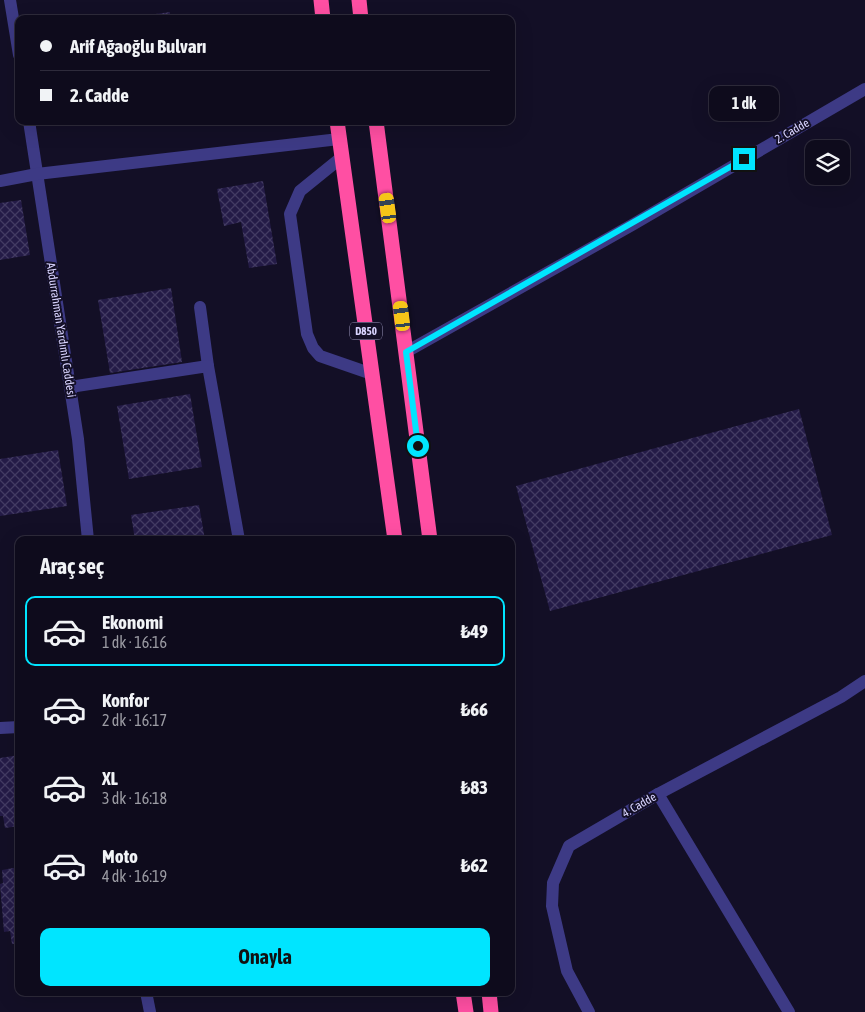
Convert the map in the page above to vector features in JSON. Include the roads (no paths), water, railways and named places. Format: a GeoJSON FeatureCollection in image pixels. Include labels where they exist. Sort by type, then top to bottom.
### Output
{"type":"FeatureCollection","features":[{"type":"Feature","properties":{"kind":"highway"},"geometry":{"type":"LineString","coordinates":[[320,0],[322,15]]}},
{"type":"Feature","properties":{"kind":"highway"},"geometry":{"type":"LineString","coordinates":[[359,0],[361,15]]}},
{"type":"Feature","properties":{"kind":"highway","name":"D850"},"geometry":{"type":"LineString","coordinates":[[338,125],[394,536]]}},
{"type":"Feature","properties":{"kind":"highway"},"geometry":{"type":"LineString","coordinates":[[377,125],[429,536]]}},
{"type":"Feature","properties":{"kind":"highway"},"geometry":{"type":"LineString","coordinates":[[464,996],[466,1012]]}},
{"type":"Feature","properties":{"kind":"highway"},"geometry":{"type":"LineString","coordinates":[[489,996],[491,1012]]}},
{"type":"Feature","properties":{"kind":"street"},"geometry":{"type":"LineString","coordinates":[[10,0],[15,31]]}},
{"type":"Feature","properties":{"kind":"street","name":"2. Cadde"},"geometry":{"type":"LineString","coordinates":[[406,352],[632,225],[865,89]]}},
{"type":"Feature","properties":{"kind":"street","name":"Abdurrahman Yardımlı Caddesi"},"geometry":{"type":"LineString","coordinates":[[30,125],[78,439],[88,536]]}},
{"type":"Feature","properties":{"kind":"street"},"geometry":{"type":"LineString","coordinates":[[0,182],[37,174],[340,139]]}},
{"type":"Feature","properties":{"kind":"street"},"geometry":{"type":"LineString","coordinates":[[342,157],[300,191],[290,214],[307,334],[313,348],[320,356],[372,374]]}},
{"type":"Feature","properties":{"kind":"street"},"geometry":{"type":"LineString","coordinates":[[200,307],[208,366],[238,536]]}},
{"type":"Feature","properties":{"kind":"street"},"geometry":{"type":"LineString","coordinates":[[70,387],[208,366]]}},
{"type":"Feature","properties":{"kind":"street","name":"4. Cadde"},"geometry":{"type":"LineString","coordinates":[[589,1012],[567,971],[552,906],[554,883],[569,846],[658,794],[842,697],[865,681]]}},
{"type":"Feature","properties":{"kind":"street"},"geometry":{"type":"LineString","coordinates":[[0,728],[15,727]]}},
{"type":"Feature","properties":{"kind":"street"},"geometry":{"type":"LineString","coordinates":[[658,794],[789,1012]]}},
{"type":"Feature","properties":{"kind":"street"},"geometry":{"type":"LineString","coordinates":[[147,996],[150,1012]]}}]}
